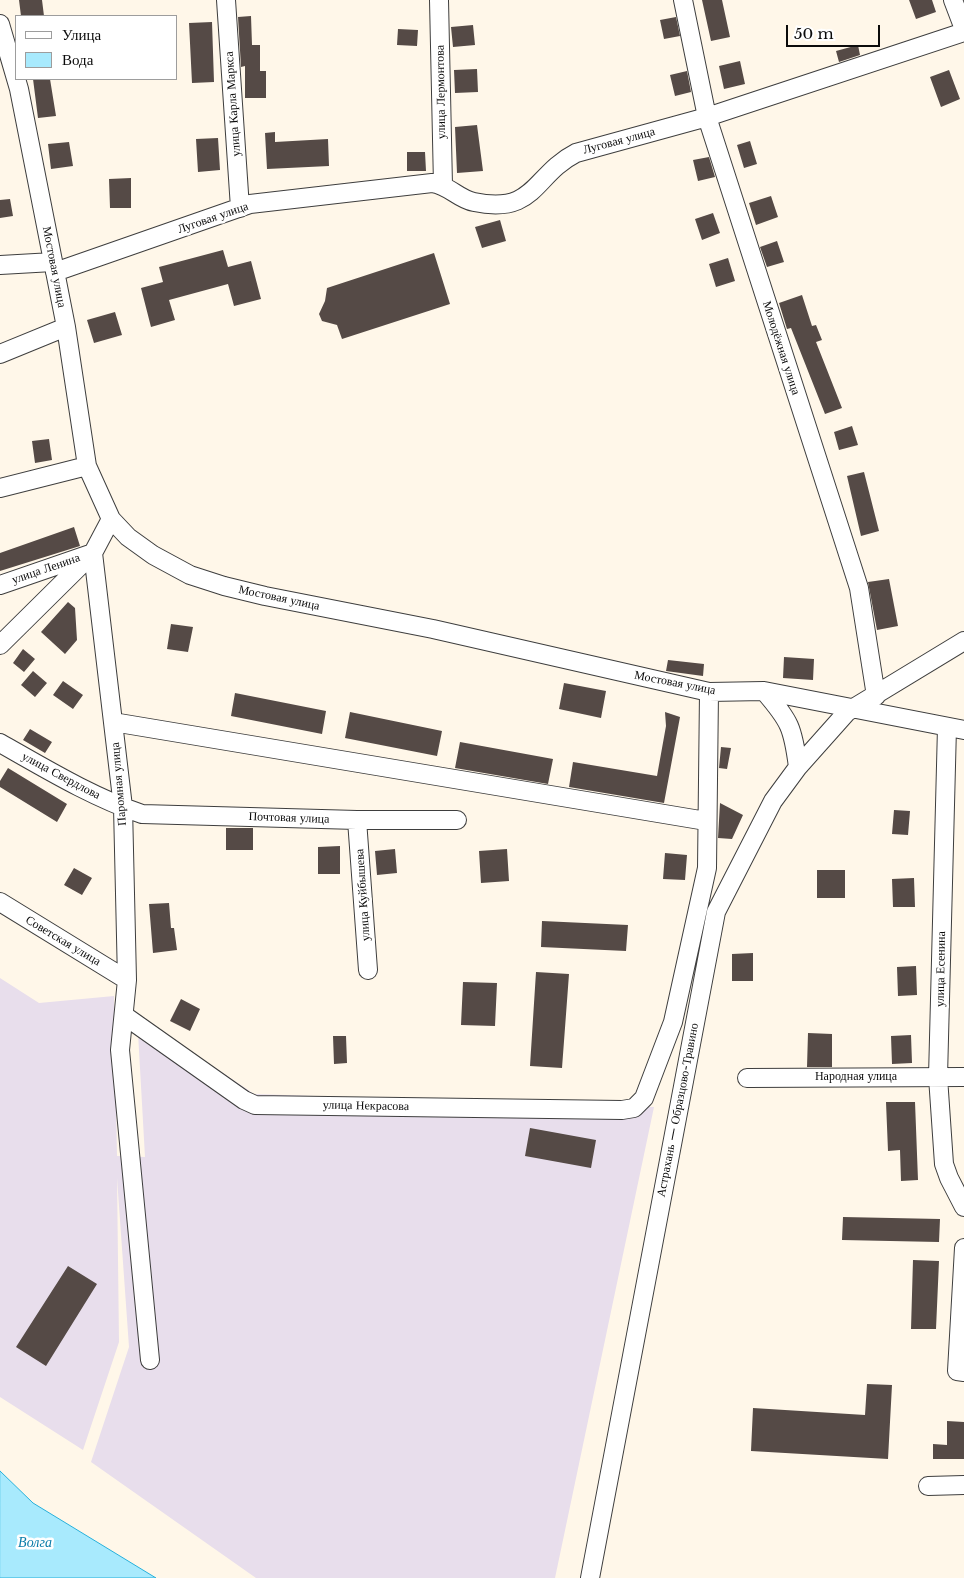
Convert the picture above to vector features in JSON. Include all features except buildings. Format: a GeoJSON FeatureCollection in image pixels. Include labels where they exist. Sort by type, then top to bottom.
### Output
{"type":"FeatureCollection","features":[{"type":"Feature","properties":{"kind":"street","name":"улица Карла Маркса"},"geometry":{"type":"LineString","coordinates":[[226,0],[240,208]]}},
{"type":"Feature","properties":{"kind":"street","name":"улица Лермонтова"},"geometry":{"type":"LineString","coordinates":[[439,0],[443,185]]}},
{"type":"Feature","properties":{"kind":"street","name":"Молодёжная улица"},"geometry":{"type":"LineString","coordinates":[[684,0],[707,117],[859,588],[876,696]]}},
{"type":"Feature","properties":{"kind":"street"},"geometry":{"type":"LineString","coordinates":[[953,0],[964,30]]}},
{"type":"Feature","properties":{"kind":"street","name":"Мостовая улица"},"geometry":{"type":"LineString","coordinates":[[0,24],[15,75]]}},
{"type":"Feature","properties":{"kind":"street","name":"Луговая улица"},"geometry":{"type":"LineString","coordinates":[[0,265],[54,267],[250,204],[432,183],[443,185],[460,197],[473,202],[504,204],[533,192],[567,158],[576,153],[707,117],[964,30]]}},
{"type":"Feature","properties":{"kind":"street","name":"Мостовая улица"},"geometry":{"type":"LineString","coordinates":[[16,80],[66,327],[87,466],[111,519],[123,533],[153,555],[190,575],[224,586],[433,630],[709,692],[764,691],[955,728]]}},
{"type":"Feature","properties":{"kind":"street"},"geometry":{"type":"LineString","coordinates":[[0,354],[66,327]]}},
{"type":"Feature","properties":{"kind":"street"},"geometry":{"type":"LineString","coordinates":[[0,488],[87,466]]}},
{"type":"Feature","properties":{"kind":"street"},"geometry":{"type":"LineString","coordinates":[[0,645],[92,553],[111,519]]}},
{"type":"Feature","properties":{"kind":"street","name":"улица Ленина"},"geometry":{"type":"LineString","coordinates":[[0,586],[92,553]]}},
{"type":"Feature","properties":{"kind":"street","name":"Паромная улица"},"geometry":{"type":"LineString","coordinates":[[92,553],[123,807],[127,980],[125,1016],[120,1050],[150,1360]]}},
{"type":"Feature","properties":{"kind":"street","name":"Астрахань — Образцово-Травино"},"geometry":{"type":"LineString","coordinates":[[590,1578],[716,912],[764,817],[798,768],[847,712],[964,641]]}},
{"type":"Feature","properties":{"kind":"street"},"geometry":{"type":"LineString","coordinates":[[764,691],[786,716],[791,726],[798,768]]}},
{"type":"Feature","properties":{"kind":"street"},"geometry":{"type":"LineString","coordinates":[[113,722],[706,821],[709,692]]}},
{"type":"Feature","properties":{"kind":"street","name":"улица Есенина"},"geometry":{"type":"LineString","coordinates":[[955,728],[938,1077],[944,1164],[948,1178],[964,1207]]}},
{"type":"Feature","properties":{"kind":"street","name":"улица Свердлова"},"geometry":{"type":"LineString","coordinates":[[0,743],[58,776],[123,807]]}},
{"type":"Feature","properties":{"kind":"street","name":"Почтовая улица"},"geometry":{"type":"LineString","coordinates":[[123,807],[142,814],[357,820],[457,820]]}},
{"type":"Feature","properties":{"kind":"street","name":"улица Куйбышева"},"geometry":{"type":"LineString","coordinates":[[357,820],[368,970]]}},
{"type":"Feature","properties":{"kind":"street","name":"улица Некрасова"},"geometry":{"type":"LineString","coordinates":[[125,1016],[244,1100],[255,1105],[622,1110],[634,1108],[644,1098],[673,1022],[707,868],[706,821]]}},
{"type":"Feature","properties":{"kind":"street","name":"Советская улица"},"geometry":{"type":"LineString","coordinates":[[0,902],[127,980]]}},
{"type":"Feature","properties":{"kind":"street","name":"Народная улица"},"geometry":{"type":"LineString","coordinates":[[747,1078],[964,1077]]}},
{"type":"Feature","properties":{"kind":"street"},"geometry":{"type":"LineString","coordinates":[[960,1372],[964,1248]]}},
{"type":"Feature","properties":{"kind":"street"},"geometry":{"type":"LineString","coordinates":[[928,1486],[964,1485]]}},
{"type":"Feature","properties":{"kind":"shaded area"},"geometry":{"type":"Polygon","coordinates":[[[0,978],[39,1003],[114,996],[117,1156],[145,1157],[137,1015],[254,1094],[654,1107],[555,1578],[256,1578],[91,1462],[129,1347],[117,1178],[119,1342],[83,1450],[0,1397],[0,978]]]}},
{"type":"Feature","properties":{"kind":"water","name":"Волга"},"geometry":{"type":"Polygon","coordinates":[[[0,1471],[33,1503],[156,1578],[0,1578],[0,1471]]]}}]}
